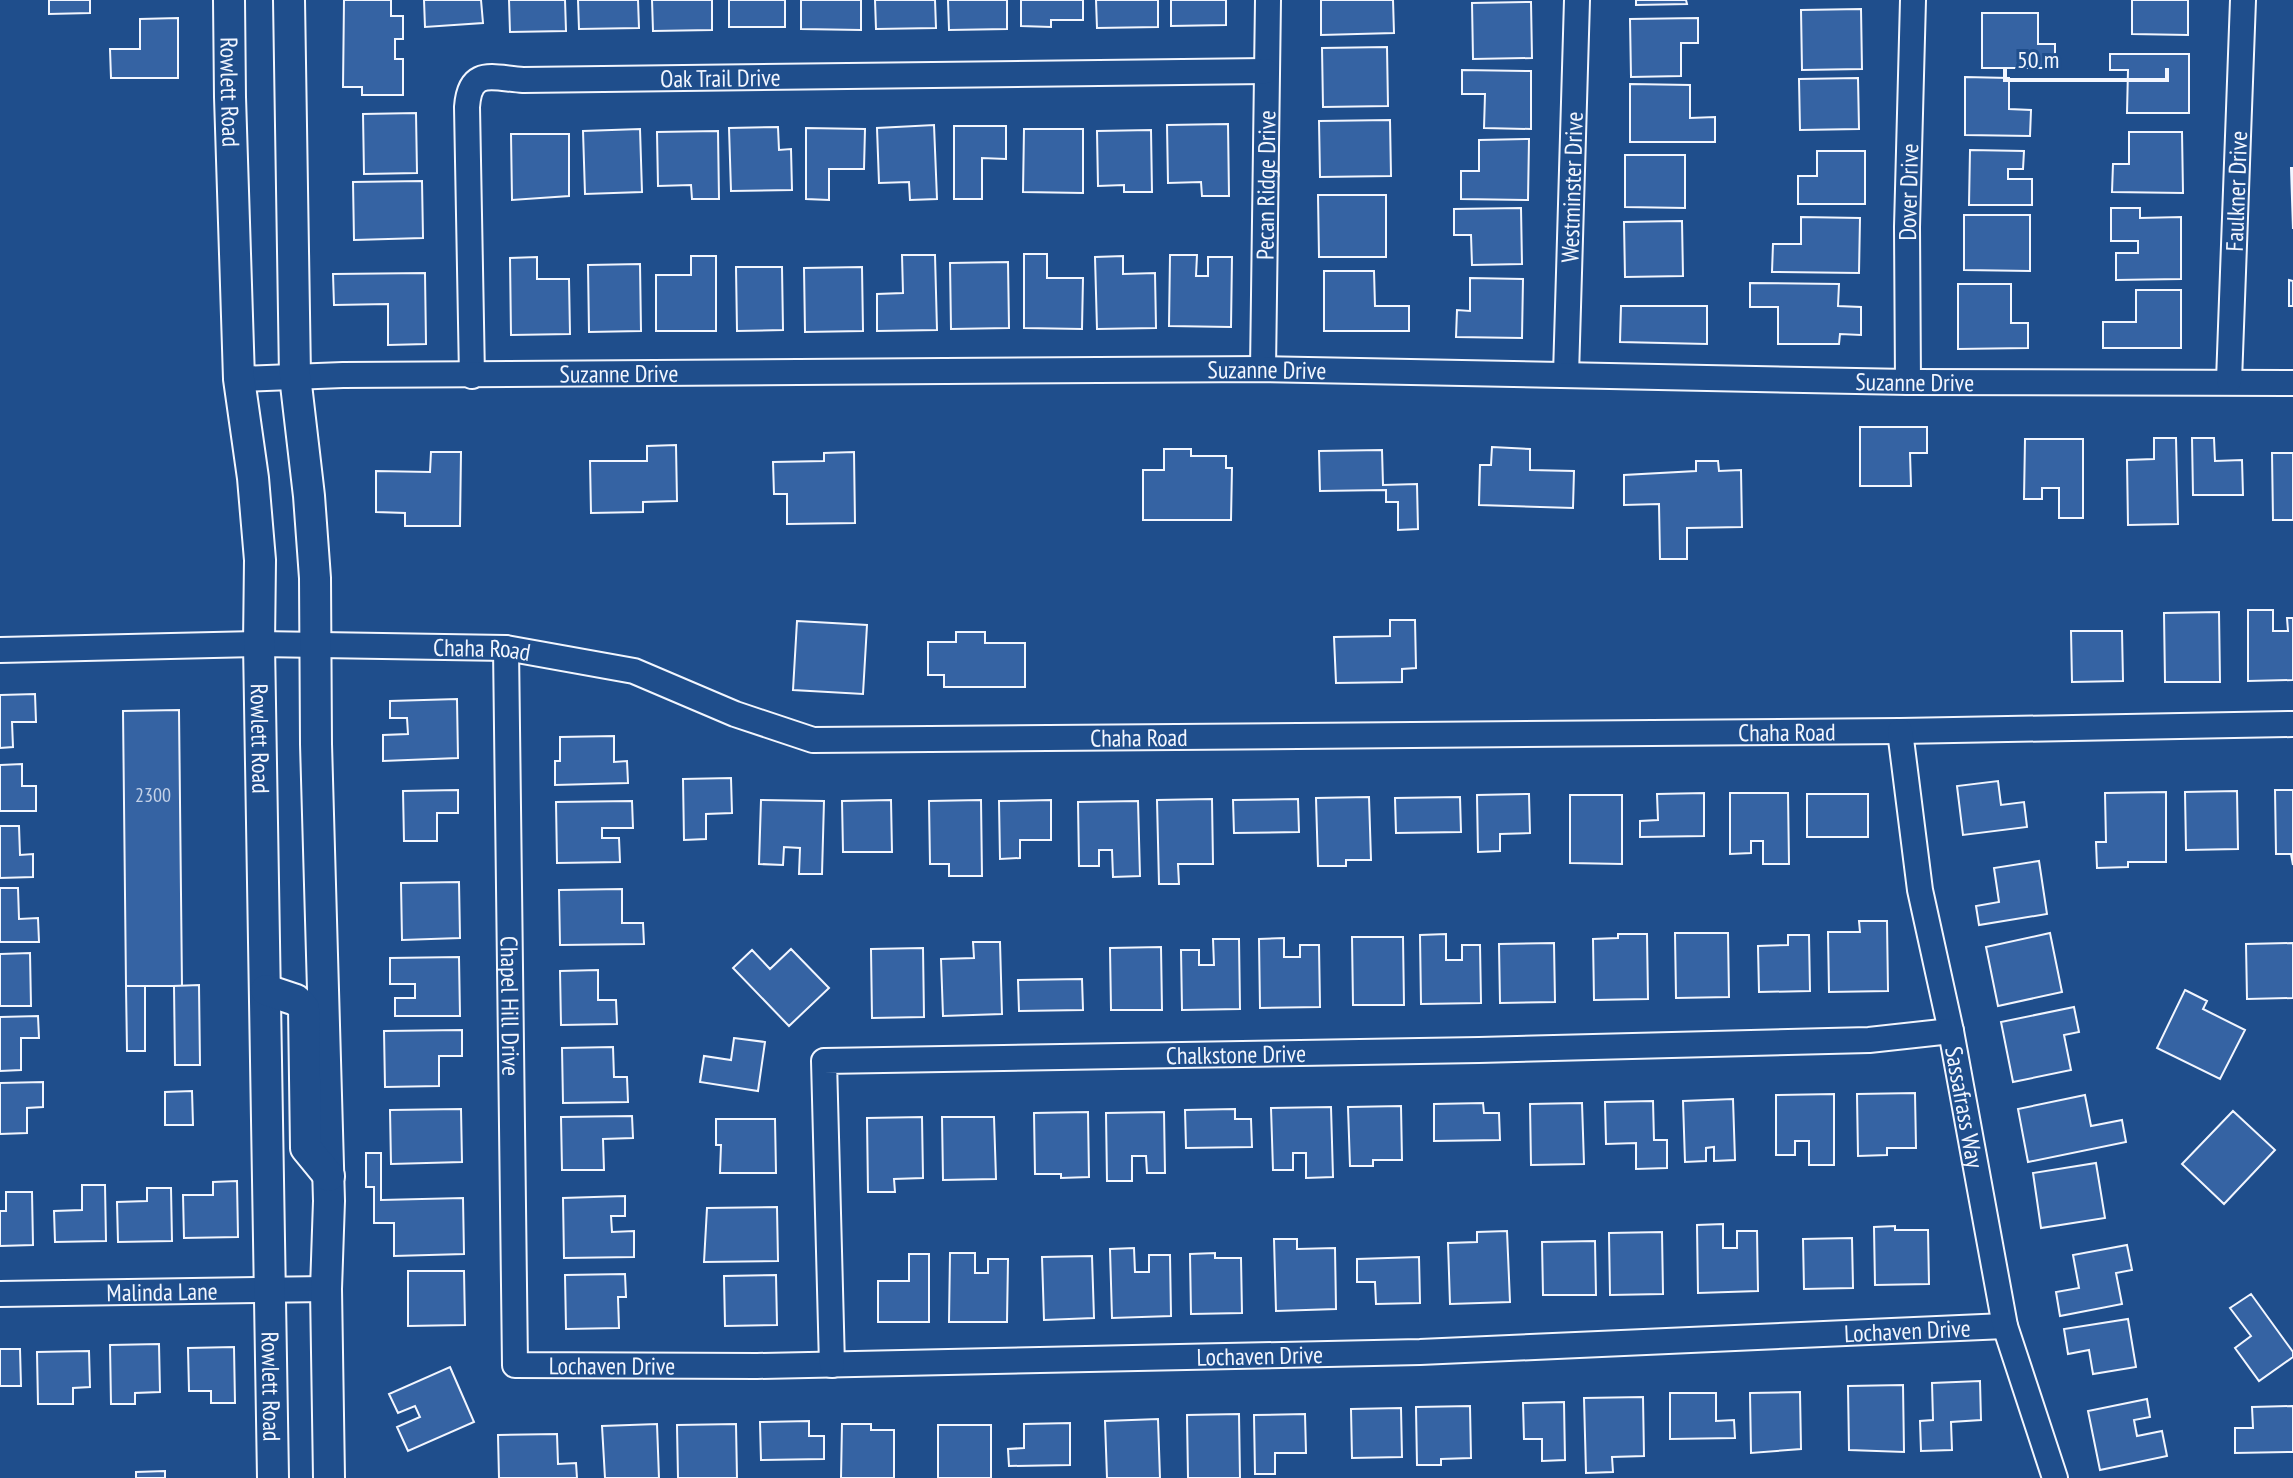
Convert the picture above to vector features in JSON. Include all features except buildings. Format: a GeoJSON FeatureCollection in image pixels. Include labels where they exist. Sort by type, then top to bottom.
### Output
{"type":"FeatureCollection","features":[{"type":"Feature","properties":{"kind":"main road","name":"Rowlett Road"},"geometry":{"type":"LineString","coordinates":[[229,0],[239,379],[259,545],[273,1478]]}},
{"type":"Feature","properties":{"kind":"main road"},"geometry":{"type":"LineString","coordinates":[[289,0],[295,376],[314,545],[317,645],[316,744],[329,1176],[326,1289],[329,1478]]}},
{"type":"Feature","properties":{"kind":"main road"},"geometry":{"type":"LineString","coordinates":[[266,990],[296,1000],[304,1008],[306,1148],[329,1176]]}},
{"type":"Feature","properties":{"kind":"street","name":"Pecan Ridge Drive"},"geometry":{"type":"LineString","coordinates":[[1263,369],[1268,0]]}},
{"type":"Feature","properties":{"kind":"street","name":"Westminster Drive"},"geometry":{"type":"LineString","coordinates":[[1566,375],[1577,0]]}},
{"type":"Feature","properties":{"kind":"street","name":"Dover Drive"},"geometry":{"type":"LineString","coordinates":[[1908,382],[1907,227],[1913,0]]}},
{"type":"Feature","properties":{"kind":"street","name":"Faulkner Drive"},"geometry":{"type":"LineString","coordinates":[[2229,381],[2243,0]]}},
{"type":"Feature","properties":{"kind":"street","name":"Oak Trail Drive"},"geometry":{"type":"LineString","coordinates":[[472,376],[467,107],[469,90],[475,80],[484,77],[523,80],[1266,71]]}},
{"type":"Feature","properties":{"kind":"street","name":"Suzanne Drive"},"geometry":{"type":"LineString","coordinates":[[239,379],[295,376],[1263,369],[1908,382],[2229,381],[2291,384]]}},
{"type":"Feature","properties":{"kind":"street","name":"Chaha Road"},"geometry":{"type":"LineString","coordinates":[[0,650],[259,644],[506,648],[634,671],[735,714],[813,740],[1900,731],[2293,724]]}},
{"type":"Feature","properties":{"kind":"street","name":"Chapel Hill Drive"},"geometry":{"type":"LineString","coordinates":[[506,648],[515,1365]]}},
{"type":"Feature","properties":{"kind":"street","name":"Sassafrass Way"},"geometry":{"type":"LineString","coordinates":[[1900,731],[1920,890],[1951,1031],[2005,1326],[2055,1478]]}},
{"type":"Feature","properties":{"kind":"street","name":"Chalkstone Drive"},"geometry":{"type":"LineString","coordinates":[[832,1365],[824,1061],[1869,1040],[1951,1031]]}},
{"type":"Feature","properties":{"kind":"street","name":"Malinda Lane"},"geometry":{"type":"LineString","coordinates":[[0,1294],[326,1289]]}},
{"type":"Feature","properties":{"kind":"street","name":"Lochaven Drive"},"geometry":{"type":"LineString","coordinates":[[515,1365],[832,1365],[1420,1352],[2005,1326]]}}]}
